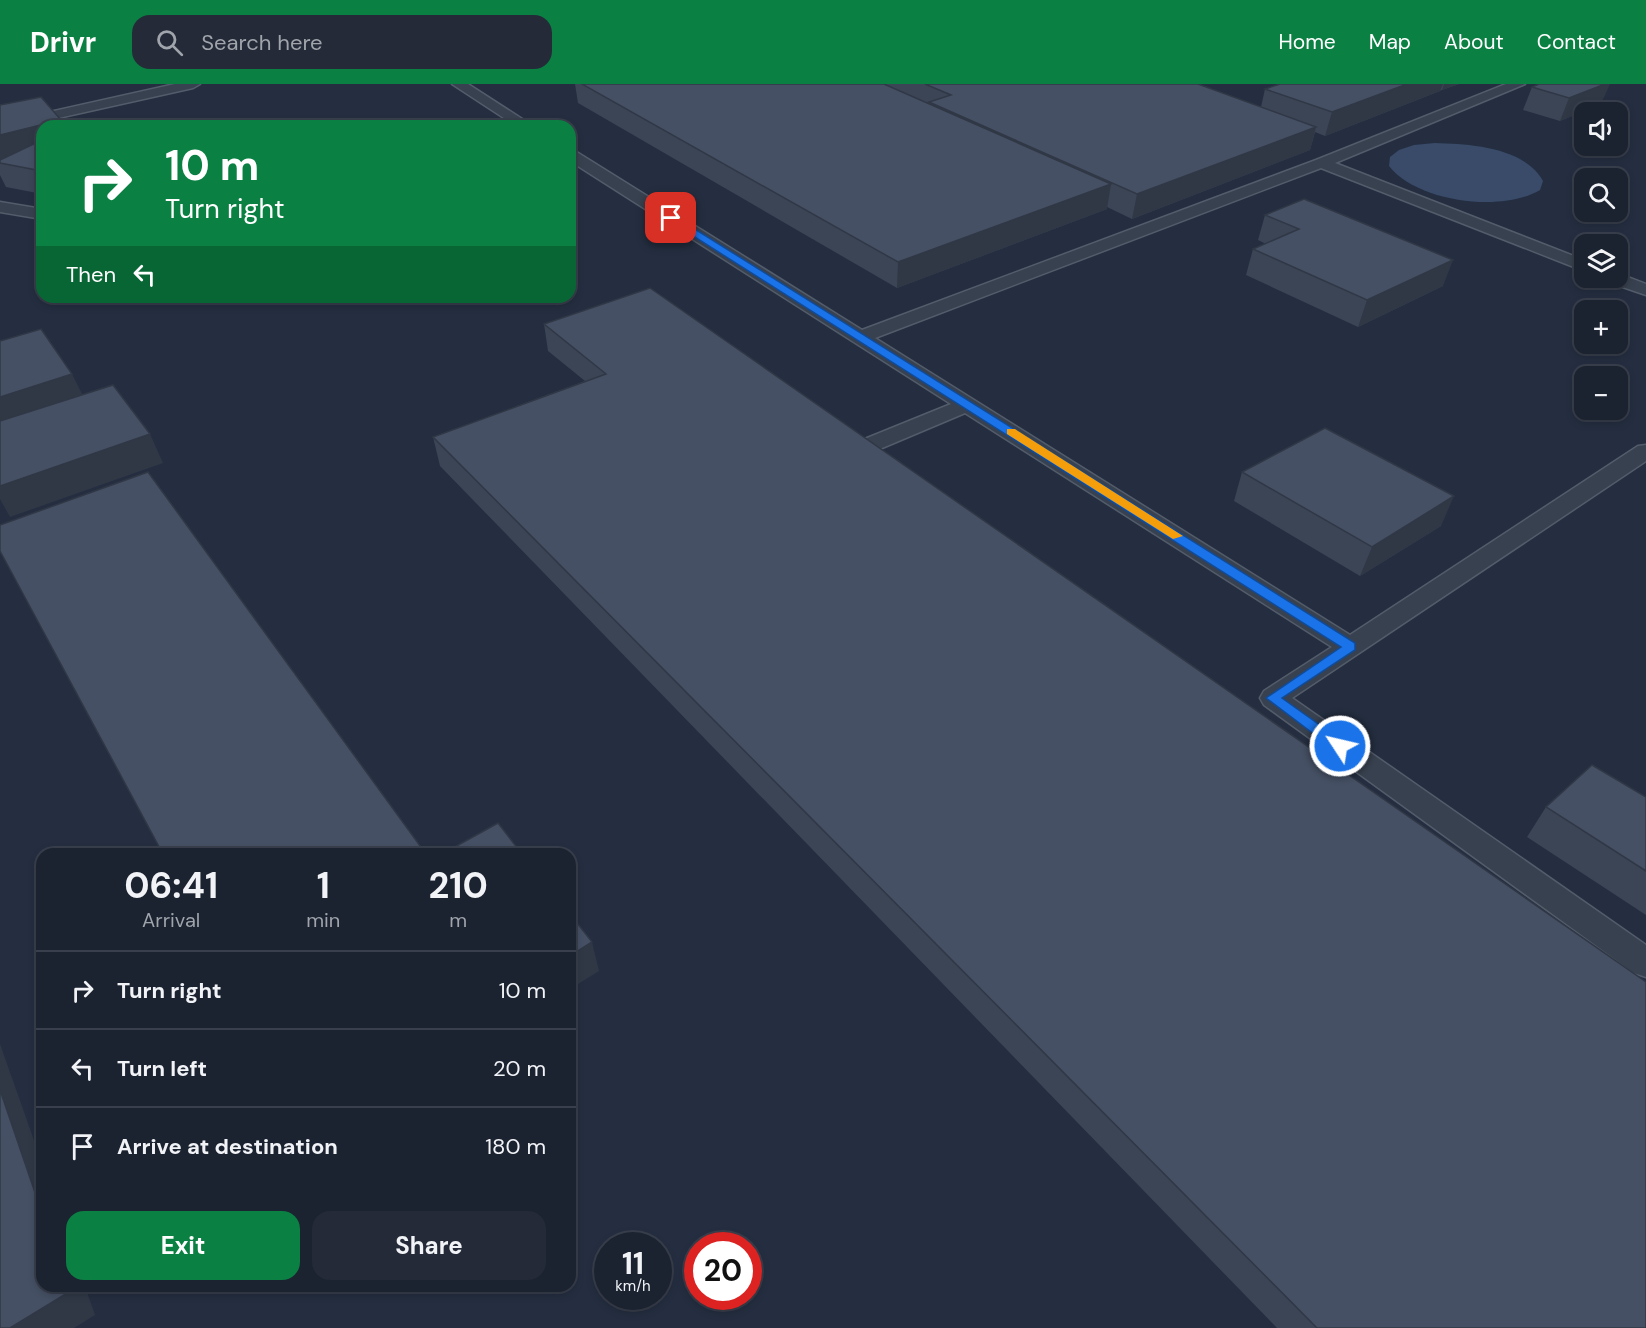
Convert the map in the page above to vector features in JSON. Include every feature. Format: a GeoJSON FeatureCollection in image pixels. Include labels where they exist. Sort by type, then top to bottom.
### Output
{"type":"FeatureCollection","features":[{"type":"Feature","properties":{"kind":"lane"},"geometry":{"type":"LineString","coordinates":[[0,128],[193,84]]}},
{"type":"Feature","properties":{"kind":"lane"},"geometry":{"type":"LineString","coordinates":[[459,84],[516,120]]}},
{"type":"Feature","properties":{"kind":"lane"},"geometry":{"type":"LineString","coordinates":[[860,337],[1321,163],[1518,84]]}},
{"type":"Feature","properties":{"kind":"lane"},"geometry":{"type":"LineString","coordinates":[[576,158],[1351,646]]}},
{"type":"Feature","properties":{"kind":"lane"},"geometry":{"type":"LineString","coordinates":[[1321,163],[1574,262]]}},
{"type":"Feature","properties":{"kind":"lane"},"geometry":{"type":"LineString","coordinates":[[0,207],[36,213]]}},
{"type":"Feature","properties":{"kind":"lane"},"geometry":{"type":"LineString","coordinates":[[1628,283],[1646,290]]}},
{"type":"Feature","properties":{"kind":"lane"},"geometry":{"type":"LineString","coordinates":[[848,454],[968,404]]}},
{"type":"Feature","properties":{"kind":"lane"},"geometry":{"type":"LineString","coordinates":[[1646,451],[1273,698],[1646,963]]}},
{"type":"Feature","properties":{"kind":"water"},"geometry":{"type":"Polygon","coordinates":[[[1435,143],[1480,146],[1510,154],[1534,170],[1543,181],[1540,190],[1524,197],[1504,201],[1461,200],[1419,188],[1402,178],[1389,166],[1390,157],[1399,150],[1414,145],[1435,143]]]}},
{"type":"Feature","properties":{"kind":"building"},"geometry":{"type":"Polygon","coordinates":[[[582,84],[884,84],[1111,184],[898,262],[582,84]]]}},
{"type":"Feature","properties":{"kind":"building"},"geometry":{"type":"Polygon","coordinates":[[[925,84],[1198,84],[1316,127],[1137,194],[929,102],[951,95],[925,84]]]}},
{"type":"Feature","properties":{"kind":"building"},"geometry":{"type":"Polygon","coordinates":[[[1280,84],[1407,84],[1332,112],[1265,89],[1280,84]]]}},
{"type":"Feature","properties":{"kind":"building"},"geometry":{"type":"Polygon","coordinates":[[[1539,84],[1605,84],[1569,98],[1532,87],[1539,84]]]}},
{"type":"Feature","properties":{"kind":"building"},"geometry":{"type":"Polygon","coordinates":[[[41,97],[61,120],[36,120],[36,126],[0,135],[0,105],[41,97]]]}},
{"type":"Feature","properties":{"kind":"building"},"geometry":{"type":"Polygon","coordinates":[[[36,143],[36,170],[0,163],[0,160],[36,143]]]}},
{"type":"Feature","properties":{"kind":"building"},"geometry":{"type":"Polygon","coordinates":[[[1304,199],[1453,260],[1367,300],[1253,249],[1299,229],[1265,215],[1304,199]]]}},
{"type":"Feature","properties":{"kind":"building"},"geometry":{"type":"Polygon","coordinates":[[[650,288],[1646,982],[1646,1328],[1317,1328],[433,437],[606,374],[544,324],[650,288]]]}},
{"type":"Feature","properties":{"kind":"building"},"geometry":{"type":"Polygon","coordinates":[[[41,329],[72,374],[0,397],[0,341],[41,329]]]}},
{"type":"Feature","properties":{"kind":"building"},"geometry":{"type":"Polygon","coordinates":[[[113,385],[150,434],[0,486],[0,421],[113,385]]]}},
{"type":"Feature","properties":{"kind":"building"},"geometry":{"type":"Polygon","coordinates":[[[1325,428],[1454,496],[1372,547],[1242,472],[1325,428]]]}},
{"type":"Feature","properties":{"kind":"building"},"geometry":{"type":"Polygon","coordinates":[[[148,472],[422,848],[160,848],[0,551],[0,525],[148,472]]]}},
{"type":"Feature","properties":{"kind":"building"},"geometry":{"type":"Polygon","coordinates":[[[1592,765],[1646,797],[1646,871],[1546,807],[1592,765]]]}},
{"type":"Feature","properties":{"kind":"building"},"geometry":{"type":"Polygon","coordinates":[[[498,823],[517,848],[453,848],[498,823]]]}},
{"type":"Feature","properties":{"kind":"building"},"geometry":{"type":"Polygon","coordinates":[[[576,922],[592,942],[576,952],[576,922]]]}},
{"type":"Feature","properties":{"kind":"building"},"geometry":{"type":"Polygon","coordinates":[[[0,1090],[36,1195],[36,1292],[69,1292],[10,1328],[0,1328],[0,1090]]]}},
{"type":"Feature","properties":{"kind":"slow traffic"},"geometry":{"type":"LineString","coordinates":[[1011,432],[1177,536]]}},
{"type":"Feature","properties":{"kind":"route"},"geometry":{"type":"LineString","coordinates":[[671,218],[1351,646],[1273,698],[1340,746]]}}]}
